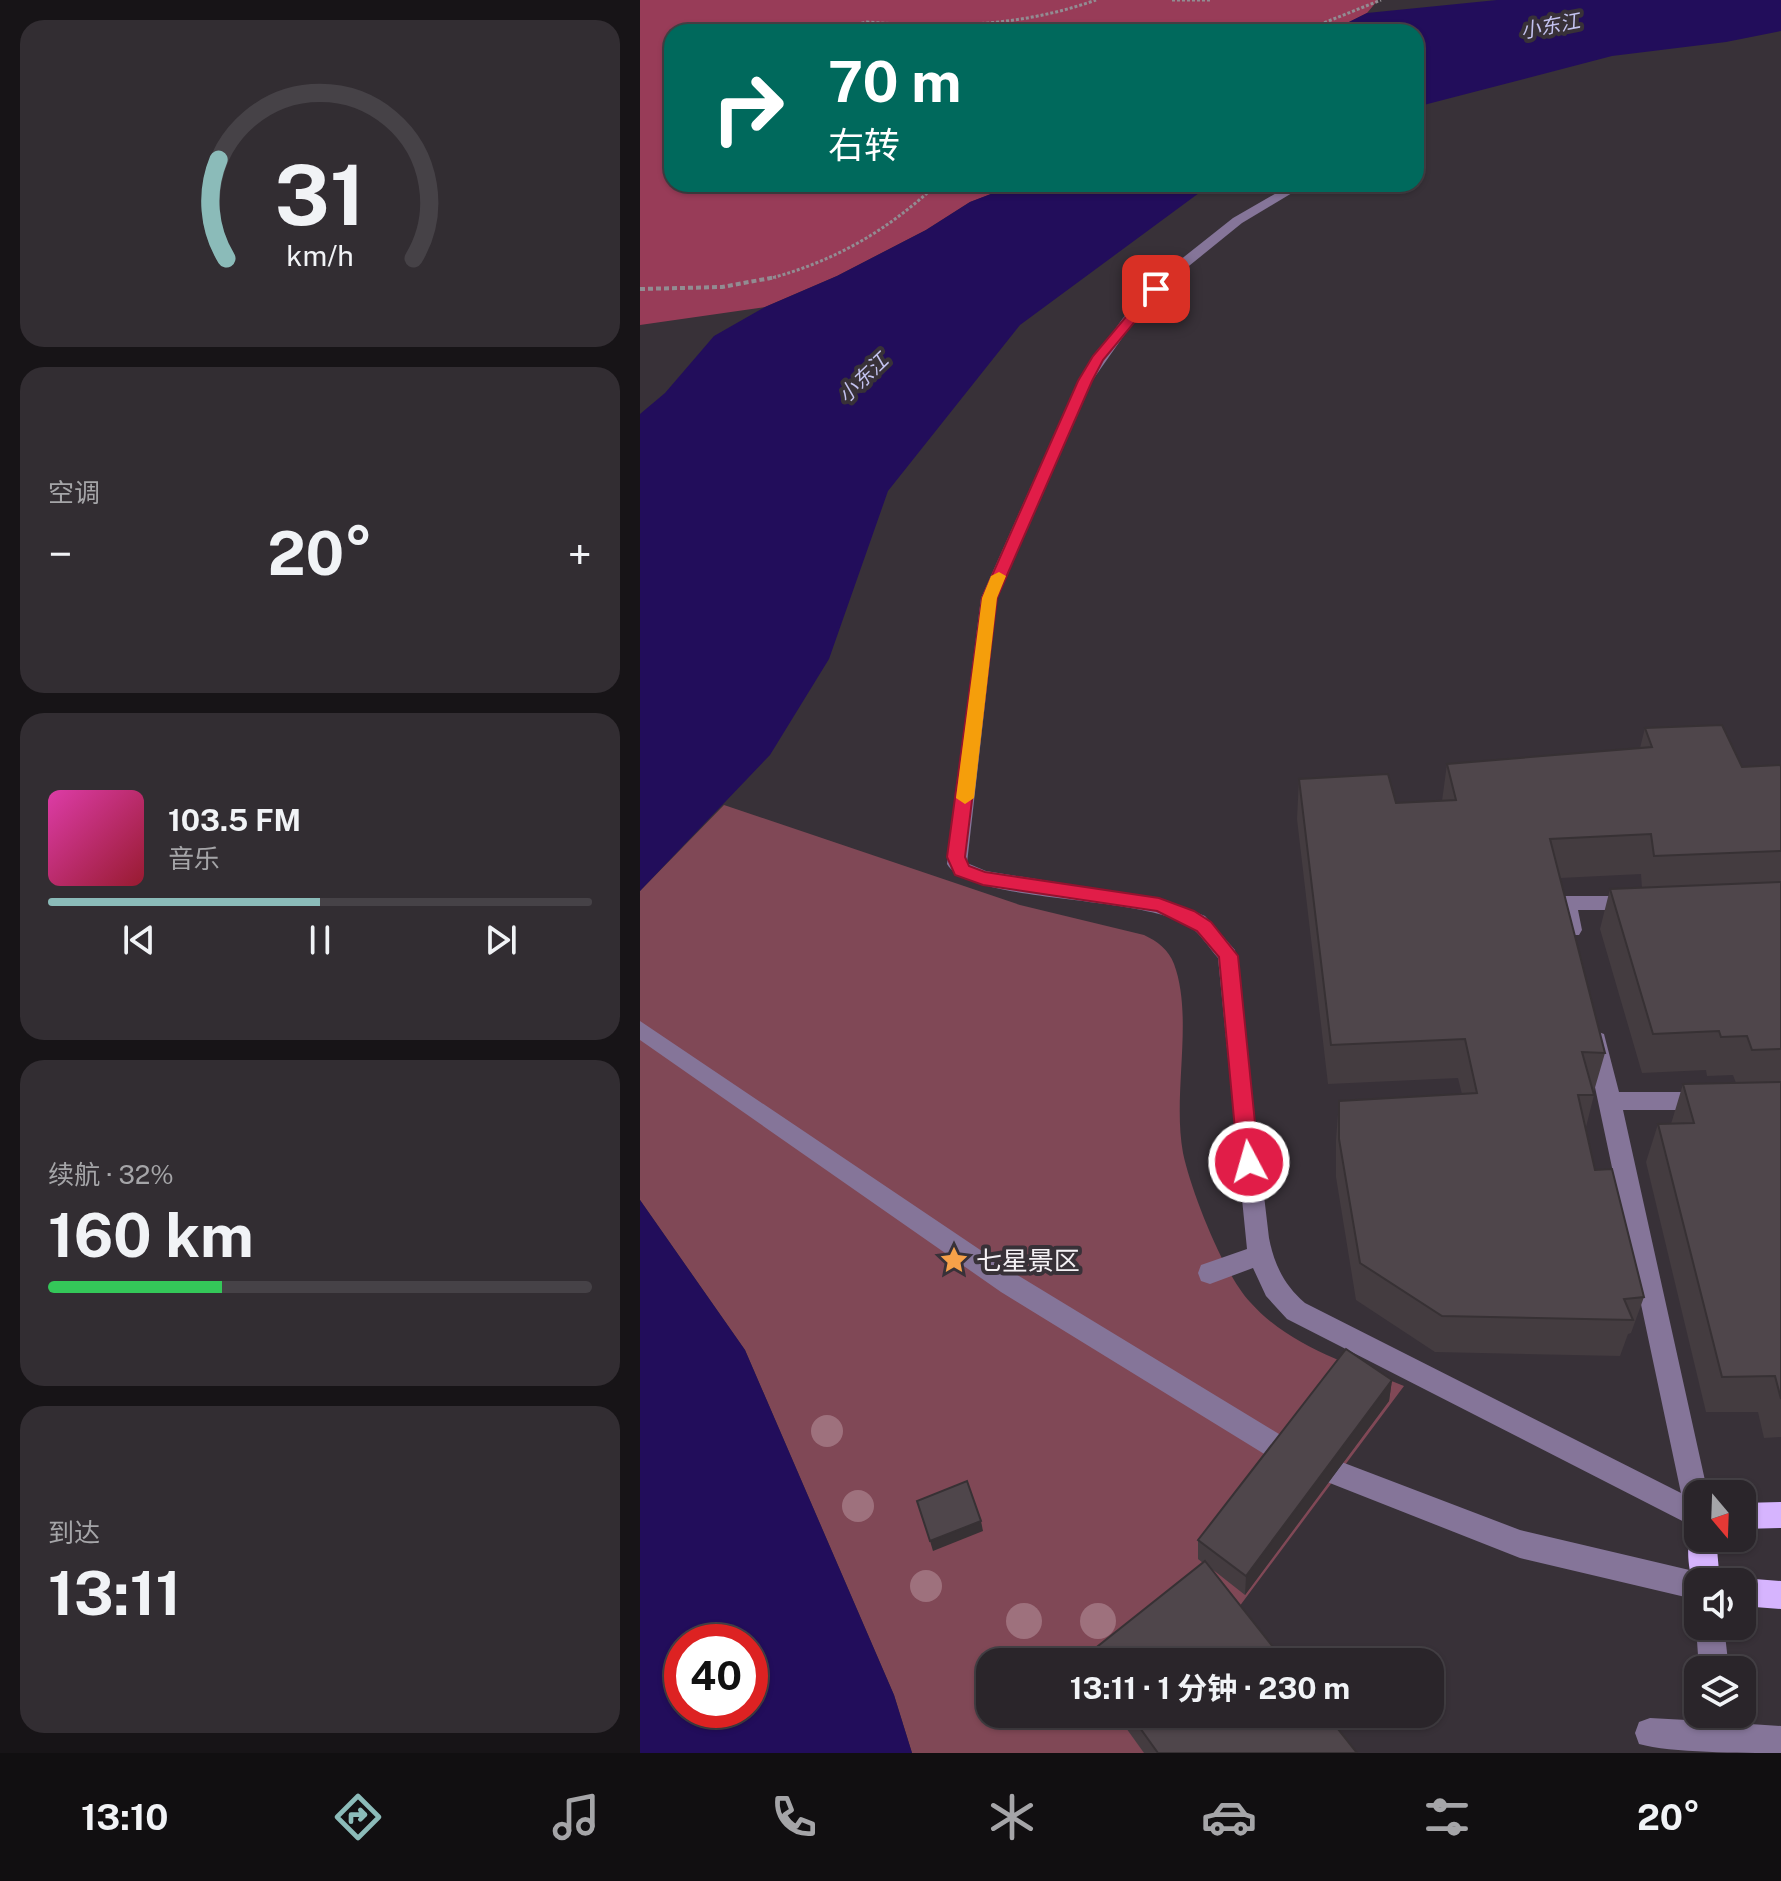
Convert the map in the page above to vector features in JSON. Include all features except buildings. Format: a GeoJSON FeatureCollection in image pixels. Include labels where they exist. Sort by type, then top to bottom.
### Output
{"type":"FeatureCollection","features":[{"type":"Feature","properties":{"kind":"main road"},"geometry":{"type":"LineString","coordinates":[[1756,1516],[1781,1515]]}},
{"type":"Feature","properties":{"kind":"main road"},"geometry":{"type":"LineString","coordinates":[[1756,1593],[1781,1595]]}},
{"type":"Feature","properties":{"kind":"street"},"geometry":{"type":"LineString","coordinates":[[1287,192],[1234,221],[1156,289],[1098,359],[1085,381],[989,598],[956,857],[962,870],[983,878],[1159,905],[1198,921],[1227,953],[1261,1255],[1276,1290],[1296,1311],[1684,1509]]}},
{"type":"Feature","properties":{"kind":"street"},"geometry":{"type":"LineString","coordinates":[[1576,949],[1566,903],[1658,903]]}},
{"type":"Feature","properties":{"kind":"street"},"geometry":{"type":"LineString","coordinates":[[1593,1025],[1692,1480]]}},
{"type":"Feature","properties":{"kind":"street"},"geometry":{"type":"LineString","coordinates":[[640,1029],[1010,1284],[1288,1454],[1520,1544],[1684,1583]]}},
{"type":"Feature","properties":{"kind":"street"},"geometry":{"type":"LineString","coordinates":[[1610,1101],[1719,1101]]}},
{"type":"Feature","properties":{"kind":"street"},"geometry":{"type":"LineString","coordinates":[[1210,1273],[1261,1255]]}},
{"type":"Feature","properties":{"kind":"street"},"geometry":{"type":"LineString","coordinates":[[1650,1733],[1781,1741]]}},
{"type":"Feature","properties":{"kind":"path"},"geometry":{"type":"LineString","coordinates":[[1006,24],[1055,16],[1096,0]]}},
{"type":"Feature","properties":{"kind":"path"},"geometry":{"type":"LineString","coordinates":[[1172,0],[1212,0]]}},
{"type":"Feature","properties":{"kind":"path"},"geometry":{"type":"LineString","coordinates":[[1321,24],[1381,0]]}},
{"type":"Feature","properties":{"kind":"path"},"geometry":{"type":"LineString","coordinates":[[858,24],[902,24]]}},
{"type":"Feature","properties":{"kind":"path"},"geometry":{"type":"LineString","coordinates":[[640,289],[667,291],[729,286],[777,279],[818,266],[908,213],[929,192]]}},
{"type":"Feature","properties":{"kind":"shaded area"},"geometry":{"type":"Polygon","coordinates":[[[640,0],[1378,0],[1367,13],[1345,24],[664,24],[664,192],[996,192],[970,202],[926,230],[837,276],[765,307],[640,325],[640,0]]]}},
{"type":"Feature","properties":{"kind":"shaded area","name":"七星景区"},"geometry":{"type":"Polygon","coordinates":[[[724,805],[1020,905],[1144,935],[1169,954],[1180,985],[1182,1008],[1180,1130],[1183,1153],[1201,1209],[1229,1272],[1250,1302],[1283,1331],[1322,1353],[1404,1386],[1230,1619],[1253,1648],[976,1648],[976,1728],[1316,1728],[1335,1753],[912,1753],[894,1695],[745,1350],[640,1200],[640,891],[724,805]]]}},
{"type":"Feature","properties":{"kind":"water","name":"小东江"},"geometry":{"type":"Polygon","coordinates":[[[1497,0],[1781,0],[1781,31],[1726,42],[1612,56],[1424,105],[1424,24],[1345,24],[1367,13],[1497,0]]]}},
{"type":"Feature","properties":{"kind":"water","name":"小东江"},"geometry":{"type":"Polygon","coordinates":[[[996,192],[1201,192],[1020,325],[888,491],[829,659],[770,755],[640,891],[640,414],[665,393],[714,336],[765,307],[837,276],[926,230],[970,202],[996,192]]]}},
{"type":"Feature","properties":{"kind":"water"},"geometry":{"type":"Polygon","coordinates":[[[640,1200],[745,1350],[894,1695],[912,1753],[640,1753],[640,1200]]]}},
{"type":"Feature","properties":{"kind":"slow traffic"},"geometry":{"type":"LineString","coordinates":[[965,798],[989,598],[999,576]]}},
{"type":"Feature","properties":{"kind":"place","name":"七星景区"},"geometry":{"type":"Point","coordinates":[954,1260]}},
{"type":"Feature","properties":{"kind":"route"},"geometry":{"type":"LineString","coordinates":[[1156,289],[1098,359],[1085,381],[989,598],[956,857],[962,870],[971,875],[1159,905],[1204,926],[1228,956],[1249,1162]]}}]}
